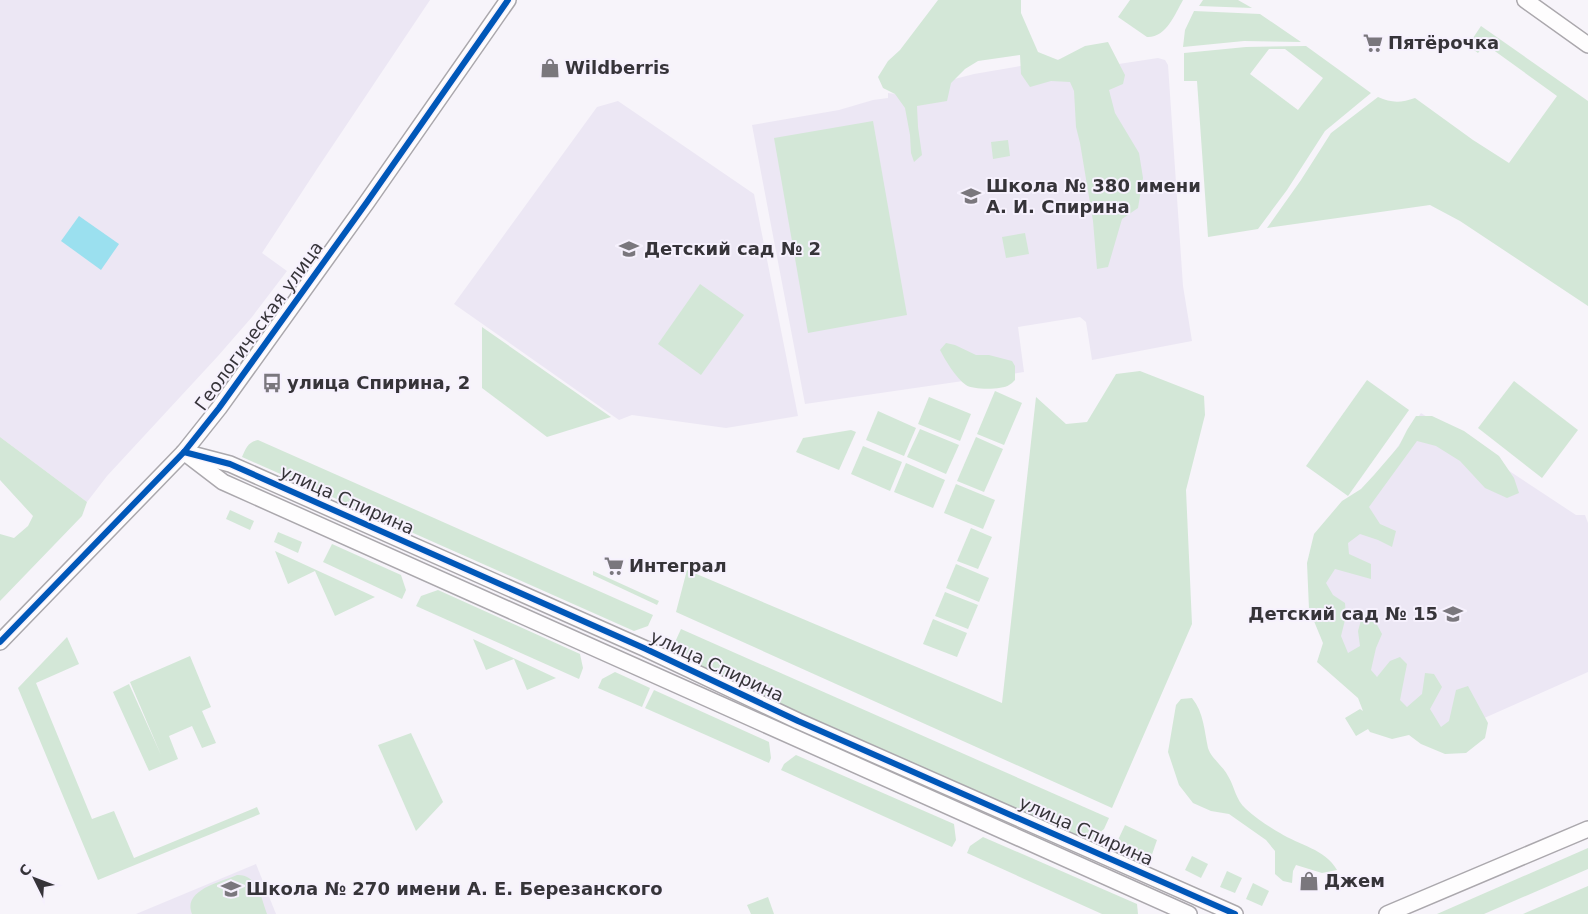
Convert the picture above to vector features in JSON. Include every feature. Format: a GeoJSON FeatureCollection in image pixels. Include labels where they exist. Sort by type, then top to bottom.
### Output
{"type":"FeatureCollection","features":[{"type":"Feature","properties":{"kind":"street","name":"Геологическая улица"},"geometry":{"type":"LineString","coordinates":[[0,642],[184,452],[219,408],[508,0]]}},
{"type":"Feature","properties":{"kind":"street"},"geometry":{"type":"LineString","coordinates":[[1534,2],[1588,45]]}},
{"type":"Feature","properties":{"kind":"street","name":"улица Спирина"},"geometry":{"type":"LineString","coordinates":[[184,452],[223,482],[1189,914]]}},
{"type":"Feature","properties":{"kind":"street","name":"улица Спирина"},"geometry":{"type":"LineString","coordinates":[[184,452],[230,464],[798,720],[1235,914]]}},
{"type":"Feature","properties":{"kind":"street"},"geometry":{"type":"LineString","coordinates":[[1387,914],[1588,829]]}},
{"type":"Feature","properties":{"kind":"shaded area"},"geometry":{"type":"Polygon","coordinates":[[[0,0],[430,0],[262,253],[287,271],[252,317],[107,476],[87,502],[0,437],[0,0]]]}},
{"type":"Feature","properties":{"kind":"shaded area","name":"Школа № 380 имени А. И. Спирина"},"geometry":{"type":"Polygon","coordinates":[[[1108,51],[1112,65],[1158,58],[1165,60],[1168,65],[1183,286],[1192,341],[1092,360],[1086,322],[1080,317],[1018,327],[1024,372],[805,404],[752,125],[839,110],[873,100],[888,98],[888,93],[896,94],[974,74],[1108,51]]]}},
{"type":"Feature","properties":{"kind":"shaded area","name":"Детский сад № 2"},"geometry":{"type":"Polygon","coordinates":[[[618,101],[754,194],[798,416],[726,428],[632,415],[619,420],[454,304],[597,107],[618,101]]]}},
{"type":"Feature","properties":{"kind":"shaded area","name":"Детский сад № 15"},"geometry":{"type":"Polygon","coordinates":[[[1421,413],[1576,515],[1585,515],[1588,523],[1588,672],[1437,739],[1325,653],[1309,575],[1421,413]]]}},
{"type":"Feature","properties":{"kind":"shaded area","name":"Школа № 270 имени А. Е. Березанского"},"geometry":{"type":"Polygon","coordinates":[[[256,864],[276,914],[136,914],[256,864]]]}},
{"type":"Feature","properties":{"kind":"green space"},"geometry":{"type":"Polygon","coordinates":[[[938,0],[1021,0],[1021,13],[1038,52],[1058,60],[1085,46],[1108,42],[1125,75],[1123,84],[1109,90],[1115,113],[1139,153],[1143,178],[1138,208],[1122,219],[1108,267],[1097,269],[1093,221],[1076,127],[1074,91],[1070,82],[1051,81],[1030,87],[1021,74],[1020,55],[978,61],[965,69],[951,83],[947,101],[917,106],[922,155],[914,162],[905,108],[895,94],[883,88],[878,77],[888,61],[900,50],[938,0]]]}},
{"type":"Feature","properties":{"kind":"green space"},"geometry":{"type":"Polygon","coordinates":[[[1130,0],[1183,0],[1165,29],[1160,34],[1147,37],[1118,17],[1130,0]]]}},
{"type":"Feature","properties":{"kind":"green space"},"geometry":{"type":"Polygon","coordinates":[[[1203,0],[1238,0],[1252,8],[1199,6],[1203,0]]]}},
{"type":"Feature","properties":{"kind":"green space"},"geometry":{"type":"Polygon","coordinates":[[[1194,11],[1260,14],[1301,42],[1244,41],[1183,47],[1185,30],[1194,11]]]}},
{"type":"Feature","properties":{"kind":"green space"},"geometry":{"type":"Polygon","coordinates":[[[1481,26],[1588,101],[1588,306],[1460,221],[1430,205],[1267,228],[1331,133],[1378,97],[1396,102],[1415,98],[1473,140],[1509,163],[1557,96],[1485,44],[1478,53],[1470,47],[1473,38],[1481,26]]]}},
{"type":"Feature","properties":{"kind":"green space"},"geometry":{"type":"Polygon","coordinates":[[[1306,46],[1371,93],[1325,131],[1287,190],[1258,229],[1208,237],[1197,81],[1184,81],[1184,53],[1246,47],[1306,46]],[[1269,49],[1250,74],[1298,110],[1323,78],[1285,49],[1269,49]]]}},
{"type":"Feature","properties":{"kind":"green space"},"geometry":{"type":"Polygon","coordinates":[[[873,121],[907,315],[808,333],[774,138],[873,121]]]}},
{"type":"Feature","properties":{"kind":"green space"},"geometry":{"type":"Polygon","coordinates":[[[1008,140],[1010,156],[993,159],[991,142],[1008,140]]]}},
{"type":"Feature","properties":{"kind":"green space"},"geometry":{"type":"Polygon","coordinates":[[[1025,233],[1029,254],[1006,258],[1002,237],[1025,233]]]}},
{"type":"Feature","properties":{"kind":"green space"},"geometry":{"type":"Polygon","coordinates":[[[700,284],[744,315],[701,375],[658,344],[700,284]]]}},
{"type":"Feature","properties":{"kind":"green space"},"geometry":{"type":"Polygon","coordinates":[[[482,327],[611,417],[547,437],[482,388],[482,327]]]}},
{"type":"Feature","properties":{"kind":"green space"},"geometry":{"type":"Polygon","coordinates":[[[946,343],[976,355],[989,355],[1012,361],[1015,366],[1015,380],[1005,387],[994,389],[981,389],[966,385],[948,364],[940,350],[946,343]]]}},
{"type":"Feature","properties":{"kind":"green space"},"geometry":{"type":"Polygon","coordinates":[[[1140,371],[1204,396],[1205,415],[1186,490],[1192,624],[1112,808],[676,612],[687,570],[1002,703],[1036,397],[1066,424],[1087,422],[1116,374],[1140,371]]]}},
{"type":"Feature","properties":{"kind":"green space"},"geometry":{"type":"Polygon","coordinates":[[[1367,380],[1409,410],[1348,496],[1306,466],[1367,380]]]}},
{"type":"Feature","properties":{"kind":"green space"},"geometry":{"type":"Polygon","coordinates":[[[1514,381],[1578,430],[1542,478],[1478,428],[1514,381]]]}},
{"type":"Feature","properties":{"kind":"green space"},"geometry":{"type":"Polygon","coordinates":[[[995,391],[1022,403],[1004,445],[977,434],[995,391]]]}},
{"type":"Feature","properties":{"kind":"green space"},"geometry":{"type":"Polygon","coordinates":[[[929,397],[971,414],[960,441],[918,424],[929,397]]]}},
{"type":"Feature","properties":{"kind":"green space"},"geometry":{"type":"Polygon","coordinates":[[[878,411],[916,428],[904,456],[866,440],[878,411]]]}},
{"type":"Feature","properties":{"kind":"green space"},"geometry":{"type":"Polygon","coordinates":[[[1416,416],[1432,416],[1464,431],[1499,456],[1514,478],[1519,493],[1507,498],[1485,488],[1460,461],[1436,446],[1417,441],[1369,507],[1380,524],[1396,531],[1392,547],[1360,534],[1348,543],[1349,554],[1371,564],[1371,579],[1335,569],[1326,583],[1333,595],[1345,603],[1346,616],[1341,636],[1348,653],[1360,646],[1358,631],[1363,613],[1374,619],[1382,634],[1376,648],[1371,670],[1377,677],[1390,661],[1400,657],[1407,664],[1400,700],[1407,707],[1422,694],[1425,673],[1434,674],[1442,687],[1430,709],[1441,727],[1449,721],[1456,690],[1468,686],[1488,723],[1485,738],[1466,753],[1445,754],[1421,744],[1409,735],[1392,739],[1370,732],[1368,729],[1356,736],[1345,718],[1360,709],[1363,711],[1358,698],[1317,662],[1323,643],[1309,609],[1307,563],[1314,534],[1342,501],[1361,489],[1374,475],[1399,446],[1416,416]]]}},
{"type":"Feature","properties":{"kind":"green space"},"geometry":{"type":"Polygon","coordinates":[[[920,429],[959,445],[946,474],[907,457],[920,429]]]}},
{"type":"Feature","properties":{"kind":"green space"},"geometry":{"type":"Polygon","coordinates":[[[851,430],[856,432],[839,470],[796,452],[803,438],[851,430]]]}},
{"type":"Feature","properties":{"kind":"green space"},"geometry":{"type":"Polygon","coordinates":[[[0,437],[87,502],[82,516],[0,601],[0,534],[14,538],[28,526],[33,516],[0,480],[0,437]]]}},
{"type":"Feature","properties":{"kind":"green space"},"geometry":{"type":"Polygon","coordinates":[[[976,437],[1003,449],[984,492],[957,481],[976,437]]]}},
{"type":"Feature","properties":{"kind":"green space"},"geometry":{"type":"Polygon","coordinates":[[[258,440],[653,615],[648,626],[634,631],[242,457],[246,448],[258,440]]]}},
{"type":"Feature","properties":{"kind":"green space"},"geometry":{"type":"Polygon","coordinates":[[[863,446],[902,462],[890,491],[851,474],[863,446]]]}},
{"type":"Feature","properties":{"kind":"green space"},"geometry":{"type":"Polygon","coordinates":[[[906,463],[945,480],[933,508],[894,492],[906,463]]]}},
{"type":"Feature","properties":{"kind":"green space"},"geometry":{"type":"Polygon","coordinates":[[[956,484],[995,500],[983,529],[944,513],[956,484]]]}},
{"type":"Feature","properties":{"kind":"green space"},"geometry":{"type":"Polygon","coordinates":[[[230,510],[254,521],[250,530],[226,519],[230,510]]]}},
{"type":"Feature","properties":{"kind":"green space"},"geometry":{"type":"Polygon","coordinates":[[[971,528],[992,537],[978,569],[957,561],[971,528]]]}},
{"type":"Feature","properties":{"kind":"green space"},"geometry":{"type":"Polygon","coordinates":[[[278,532],[302,542],[298,553],[274,542],[278,532]]]}},
{"type":"Feature","properties":{"kind":"green space"},"geometry":{"type":"Polygon","coordinates":[[[332,544],[401,575],[406,590],[402,599],[323,562],[332,544]]]}},
{"type":"Feature","properties":{"kind":"green space"},"geometry":{"type":"Polygon","coordinates":[[[275,551],[375,597],[335,616],[315,571],[288,584],[275,551]]]}},
{"type":"Feature","properties":{"kind":"green space"},"geometry":{"type":"Polygon","coordinates":[[[956,564],[989,578],[979,602],[946,588],[956,564]]]}},
{"type":"Feature","properties":{"kind":"green space"},"geometry":{"type":"Polygon","coordinates":[[[593,571],[659,601],[657,605],[593,575],[593,571]]]}},
{"type":"Feature","properties":{"kind":"green space"},"geometry":{"type":"Polygon","coordinates":[[[438,590],[580,654],[583,668],[579,679],[416,606],[421,596],[438,590]]]}},
{"type":"Feature","properties":{"kind":"green space"},"geometry":{"type":"Polygon","coordinates":[[[945,592],[978,605],[968,629],[935,616],[945,592]]]}},
{"type":"Feature","properties":{"kind":"green space"},"geometry":{"type":"Polygon","coordinates":[[[933,619],[967,633],[957,657],[923,644],[933,619]]]}},
{"type":"Feature","properties":{"kind":"green space"},"geometry":{"type":"Polygon","coordinates":[[[681,629],[1109,818],[1104,829],[1090,841],[670,653],[681,629]]]}},
{"type":"Feature","properties":{"kind":"green space"},"geometry":{"type":"Polygon","coordinates":[[[67,637],[79,664],[36,683],[92,819],[114,811],[134,858],[257,807],[260,814],[98,880],[18,688],[67,637]]]}},
{"type":"Feature","properties":{"kind":"green space"},"geometry":{"type":"Polygon","coordinates":[[[473,639],[556,678],[527,690],[514,659],[486,670],[473,639]]]}},
{"type":"Feature","properties":{"kind":"green space"},"geometry":{"type":"Polygon","coordinates":[[[190,656],[211,707],[202,711],[216,743],[202,748],[192,726],[169,736],[178,759],[149,771],[113,692],[129,684],[161,755],[130,682],[190,656]]]}},
{"type":"Feature","properties":{"kind":"green space"},"geometry":{"type":"Polygon","coordinates":[[[615,672],[650,688],[642,707],[598,688],[602,679],[615,672]]]}},
{"type":"Feature","properties":{"kind":"green space"},"geometry":{"type":"Polygon","coordinates":[[[654,690],[769,742],[771,758],[769,763],[645,708],[654,690]]]}},
{"type":"Feature","properties":{"kind":"green space"},"geometry":{"type":"Polygon","coordinates":[[[1192,698],[1201,716],[1208,748],[1214,759],[1226,772],[1242,805],[1271,828],[1319,852],[1337,870],[1322,873],[1296,865],[1293,871],[1292,883],[1283,881],[1275,874],[1275,851],[1266,840],[1229,814],[1211,811],[1193,803],[1179,785],[1168,752],[1176,705],[1181,699],[1192,698]]]}},
{"type":"Feature","properties":{"kind":"green space"},"geometry":{"type":"Polygon","coordinates":[[[411,733],[443,802],[416,831],[378,745],[411,733]]]}},
{"type":"Feature","properties":{"kind":"green space"},"geometry":{"type":"Polygon","coordinates":[[[796,755],[954,824],[956,840],[952,847],[781,770],[784,764],[796,755]]]}},
{"type":"Feature","properties":{"kind":"green space"},"geometry":{"type":"Polygon","coordinates":[[[1125,825],[1157,840],[1148,866],[1122,855],[1118,840],[1125,825]]]}},
{"type":"Feature","properties":{"kind":"green space"},"geometry":{"type":"Polygon","coordinates":[[[983,837],[1137,904],[1138,914],[1102,914],[967,853],[970,846],[983,837]]]}},
{"type":"Feature","properties":{"kind":"green space"},"geometry":{"type":"Polygon","coordinates":[[[1588,848],[1588,869],[1484,914],[1437,914],[1588,848]]]}},
{"type":"Feature","properties":{"kind":"green space"},"geometry":{"type":"Polygon","coordinates":[[[1192,856],[1208,864],[1201,878],[1185,870],[1192,856]]]}},
{"type":"Feature","properties":{"kind":"green space"},"geometry":{"type":"Polygon","coordinates":[[[1227,871],[1242,878],[1235,893],[1220,887],[1227,871]]]}},
{"type":"Feature","properties":{"kind":"green space","name":"Школа № 270 имени А. Е. Березанского"},"geometry":{"type":"Polygon","coordinates":[[[237,875],[250,878],[258,888],[267,914],[192,914],[190,906],[198,893],[213,884],[237,875]]]}},
{"type":"Feature","properties":{"kind":"green space"},"geometry":{"type":"Polygon","coordinates":[[[1253,883],[1269,891],[1262,906],[1246,899],[1253,883]]]}},
{"type":"Feature","properties":{"kind":"green space"},"geometry":{"type":"Polygon","coordinates":[[[1588,886],[1588,914],[1523,914],[1588,886]]]}},
{"type":"Feature","properties":{"kind":"green space"},"geometry":{"type":"Polygon","coordinates":[[[768,897],[774,914],[751,914],[747,905],[768,897]]]}},
{"type":"Feature","properties":{"kind":"water"},"geometry":{"type":"Polygon","coordinates":[[[79,216],[119,244],[101,270],[61,241],[79,216]]]}},
{"type":"Feature","properties":{"kind":"cycle path"},"geometry":{"type":"LineString","coordinates":[[0,642],[184,452],[219,408],[367,202],[508,0]]}},
{"type":"Feature","properties":{"kind":"cycle path"},"geometry":{"type":"LineString","coordinates":[[184,452],[230,464],[646,649],[798,721],[1235,914]]}},
{"type":"Feature","properties":{"kind":"place","name":"Пятёрочка"},"geometry":{"type":"Point","coordinates":[1373,43]}},
{"type":"Feature","properties":{"kind":"place","name":"Wildberris"},"geometry":{"type":"Point","coordinates":[550,68]}},
{"type":"Feature","properties":{"kind":"place","name":"Школа № 380 имени А. И. Спирина"},"geometry":{"type":"Point","coordinates":[971,196]}},
{"type":"Feature","properties":{"kind":"place","name":"Детский сад № 2"},"geometry":{"type":"Point","coordinates":[629,249]}},
{"type":"Feature","properties":{"kind":"place","name":"улица Спирина, 2"},"geometry":{"type":"Point","coordinates":[272,383]}},
{"type":"Feature","properties":{"kind":"place","name":"Интеграл"},"geometry":{"type":"Point","coordinates":[614,566]}},
{"type":"Feature","properties":{"kind":"place","name":"Детский сад № 15"},"geometry":{"type":"Point","coordinates":[1453,614]}},
{"type":"Feature","properties":{"kind":"place","name":"Джем"},"geometry":{"type":"Point","coordinates":[1309,881]}},
{"type":"Feature","properties":{"kind":"place","name":"Школа № 270 имени А. Е. Березанского"},"geometry":{"type":"Point","coordinates":[231,889]}}]}
